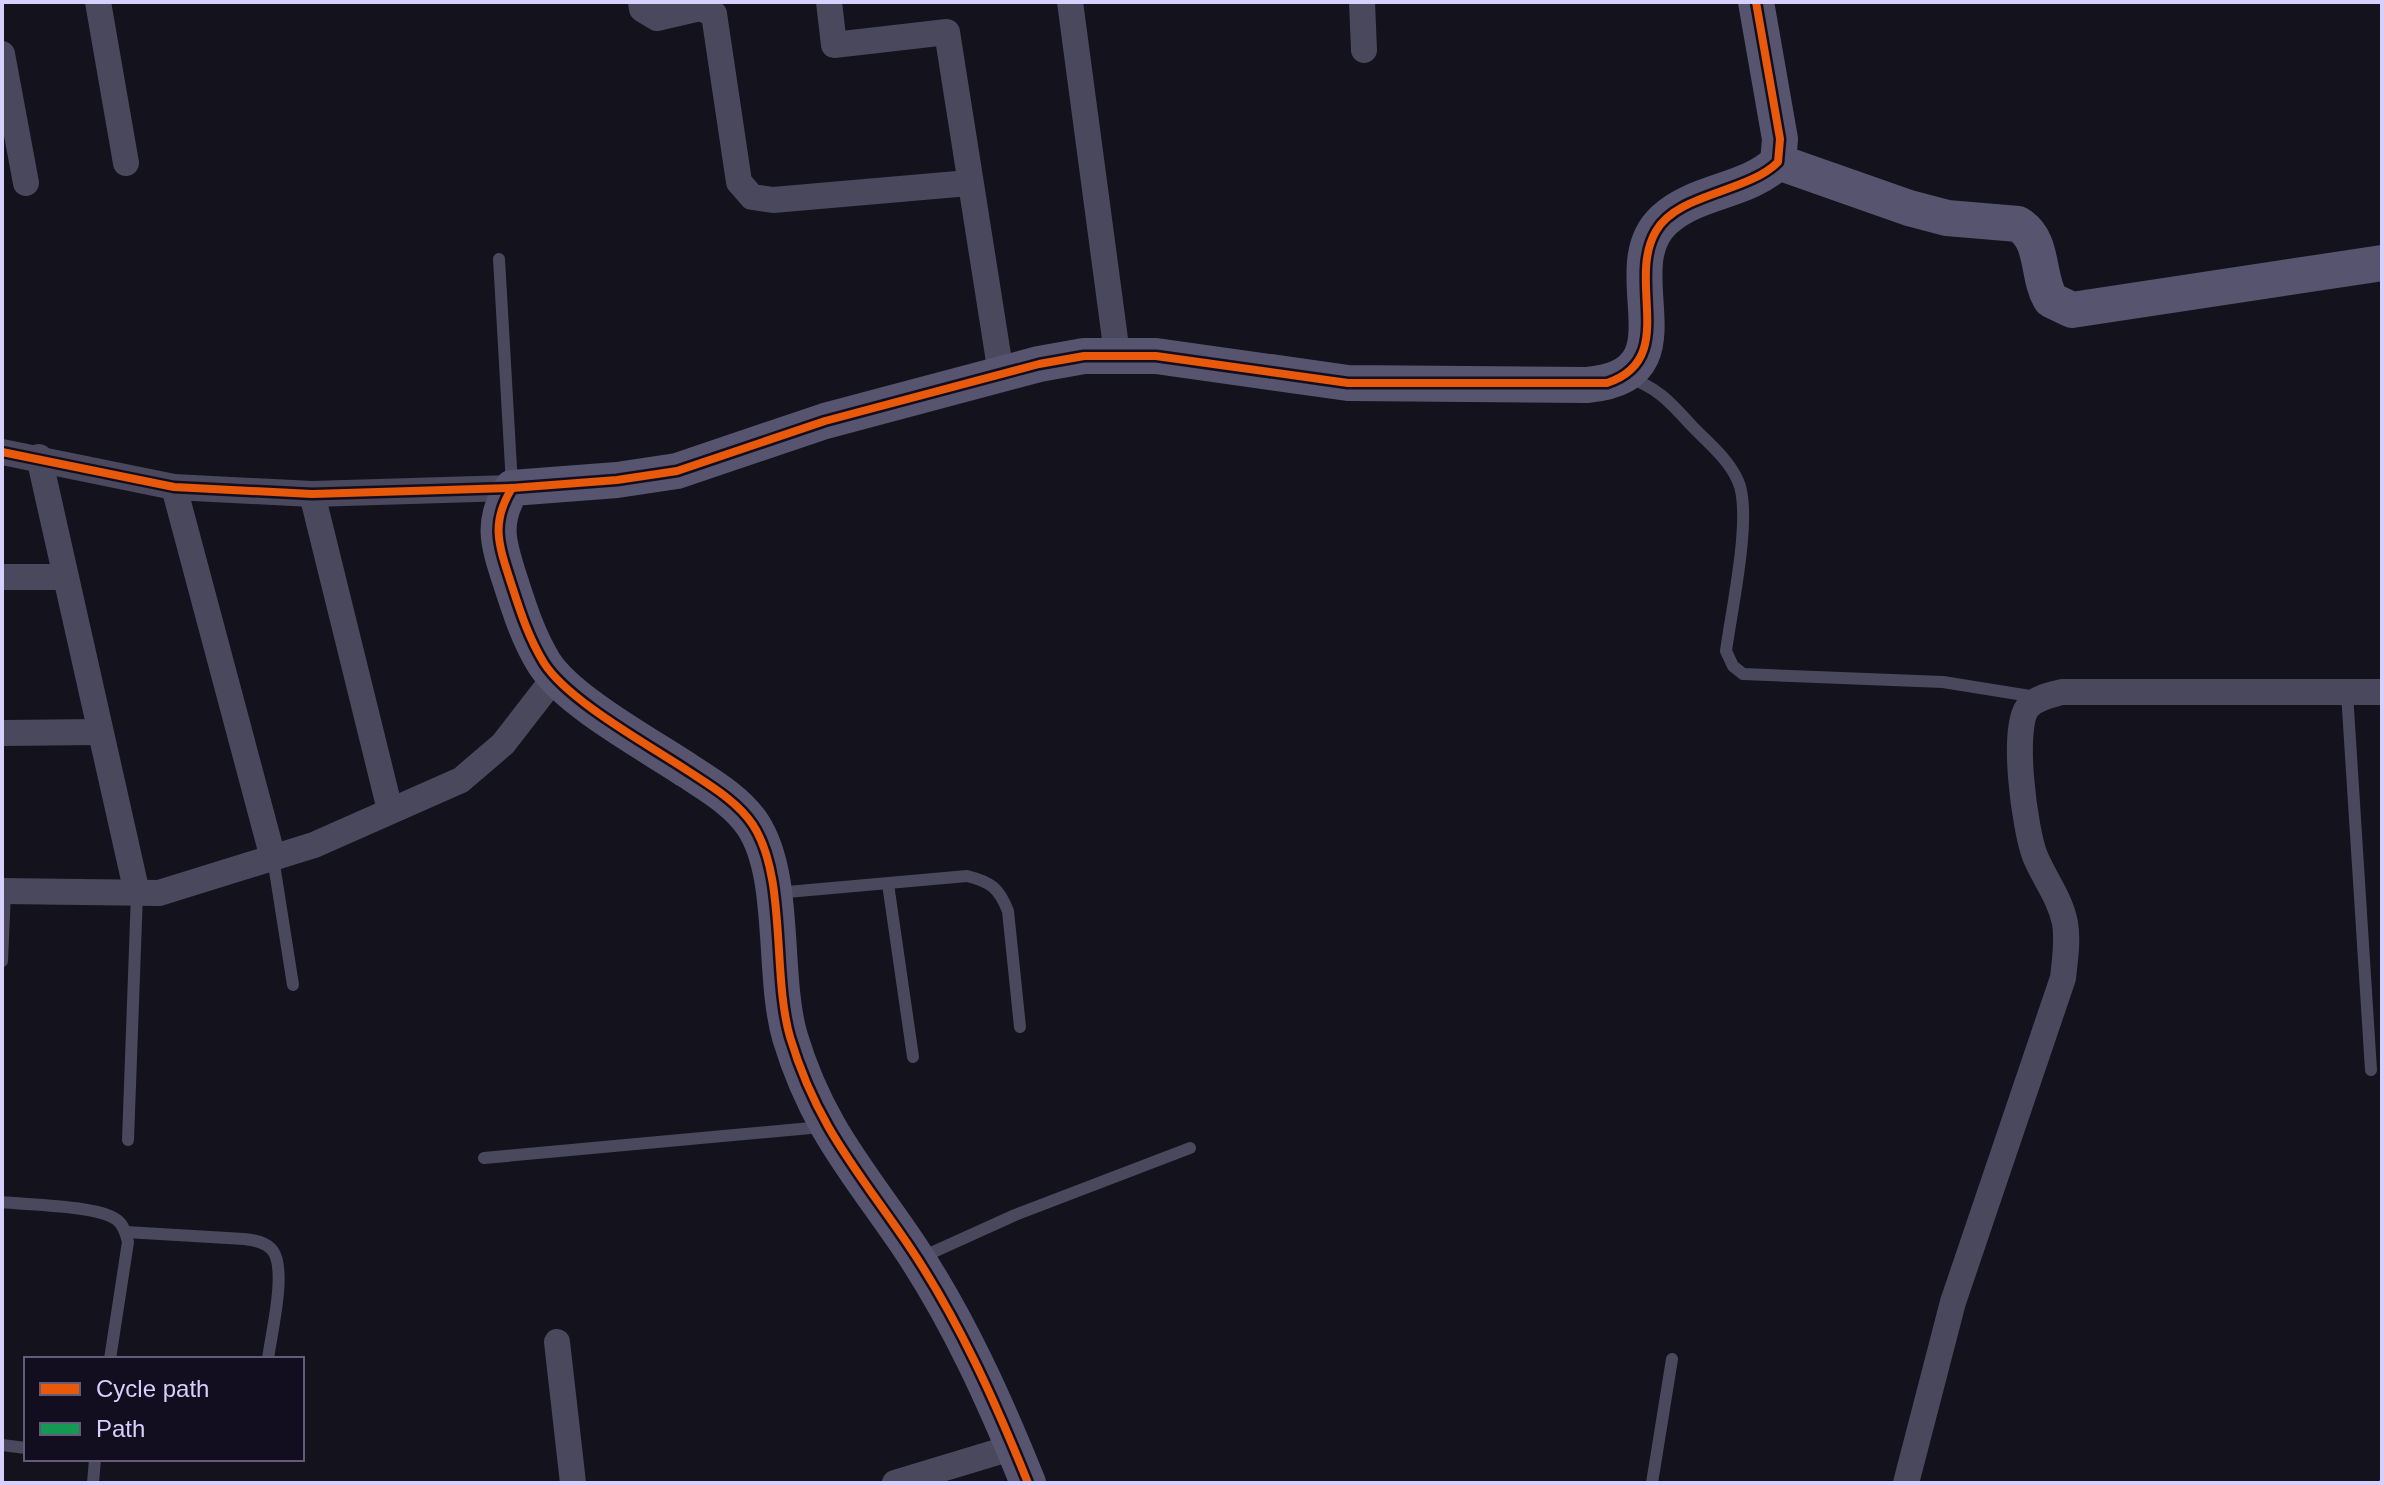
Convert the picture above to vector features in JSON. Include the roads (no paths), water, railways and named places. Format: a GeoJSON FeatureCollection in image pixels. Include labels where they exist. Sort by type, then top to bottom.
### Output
{"type":"FeatureCollection","features":[{"type":"Feature","properties":{"kind":"street"},"geometry":{"type":"LineString","coordinates":[[98,2],[126,163]]}},
{"type":"Feature","properties":{"kind":"street"},"geometry":{"type":"LineString","coordinates":[[641,2],[642,9],[657,18],[700,8],[714,14],[739,182],[752,197],[773,200],[969,183]]}},
{"type":"Feature","properties":{"kind":"street"},"geometry":{"type":"LineString","coordinates":[[829,2],[834,45],[947,32],[1001,374]]}},
{"type":"Feature","properties":{"kind":"street"},"geometry":{"type":"LineString","coordinates":[[1070,2],[1117,354]]}},
{"type":"Feature","properties":{"kind":"street"},"geometry":{"type":"LineString","coordinates":[[1362,2],[1364,50]]}},
{"type":"Feature","properties":{"kind":"street"},"geometry":{"type":"LineString","coordinates":[[2,452],[39,457],[174,487],[312,494],[512,488],[617,480],[677,471],[825,421],[1001,374],[1084,356],[1117,354],[1348,383],[1587,385],[1625,377],[1639,363],[1645,347],[1645,266],[1656,231],[1680,209],[1767,173],[1778,162],[1780,139],[1756,2]]}},
{"type":"Feature","properties":{"kind":"street"},"geometry":{"type":"LineString","coordinates":[[2,54],[26,183]]}},
{"type":"Feature","properties":{"kind":"street"},"geometry":{"type":"LineString","coordinates":[[1778,162],[1909,208],[1947,218],[2018,224],[2026,229],[2037,248],[2043,288],[2059,307],[2072,310],[2382,263]]}},
{"type":"Feature","properties":{"kind":"street"},"geometry":{"type":"LineString","coordinates":[[39,457],[137,893]]}},
{"type":"Feature","properties":{"kind":"street"},"geometry":{"type":"LineString","coordinates":[[174,487],[273,858]]}},
{"type":"Feature","properties":{"kind":"street"},"geometry":{"type":"LineString","coordinates":[[512,488],[499,509],[497,531],[503,558],[527,631],[555,677],[724,795],[753,824],[770,862],[789,1034],[825,1127],[947,1307],[1028,1483]]}},
{"type":"Feature","properties":{"kind":"street"},"geometry":{"type":"LineString","coordinates":[[312,494],[390,810]]}},
{"type":"Feature","properties":{"kind":"street"},"geometry":{"type":"LineString","coordinates":[[2,577],[65,577]]}},
{"type":"Feature","properties":{"kind":"street"},"geometry":{"type":"LineString","coordinates":[[3,891],[159,893],[314,845],[461,780],[503,744],[555,677]]}},
{"type":"Feature","properties":{"kind":"street"},"geometry":{"type":"LineString","coordinates":[[1906,1483],[1953,1302],[2063,978],[2067,943],[2064,922],[2033,853],[2025,811],[2020,723],[2027,707],[2040,698],[2062,692],[2382,692]]}},
{"type":"Feature","properties":{"kind":"street"},"geometry":{"type":"LineString","coordinates":[[2,733],[100,732]]}},
{"type":"Feature","properties":{"kind":"street"},"geometry":{"type":"LineString","coordinates":[[557,1342],[573,1483]]}},
{"type":"Feature","properties":{"kind":"street"},"geometry":{"type":"LineString","coordinates":[[895,1483],[1014,1447]]}},
{"type":"Feature","properties":{"kind":"lane"},"geometry":{"type":"LineString","coordinates":[[499,259],[512,488]]}},
{"type":"Feature","properties":{"kind":"lane"},"geometry":{"type":"LineString","coordinates":[[1625,377],[1649,384],[1669,401],[1725,460],[1738,481],[1744,502],[1743,526],[1726,651],[1733,666],[1743,674],[1943,682],[2040,698]]}},
{"type":"Feature","properties":{"kind":"lane"},"geometry":{"type":"LineString","coordinates":[[2347,693],[2371,1070]]}},
{"type":"Feature","properties":{"kind":"lane"},"geometry":{"type":"LineString","coordinates":[[273,858],[293,985]]}},
{"type":"Feature","properties":{"kind":"lane"},"geometry":{"type":"LineString","coordinates":[[772,893],[967,876],[989,881],[1001,893],[1008,911],[1020,1027]]}},
{"type":"Feature","properties":{"kind":"lane"},"geometry":{"type":"LineString","coordinates":[[888,884],[913,1057]]}},
{"type":"Feature","properties":{"kind":"lane"},"geometry":{"type":"LineString","coordinates":[[2,961],[3,891]]}},
{"type":"Feature","properties":{"kind":"lane"},"geometry":{"type":"LineString","coordinates":[[128,1140],[137,893]]}},
{"type":"Feature","properties":{"kind":"lane"},"geometry":{"type":"LineString","coordinates":[[484,1158],[825,1127]]}},
{"type":"Feature","properties":{"kind":"lane"},"geometry":{"type":"LineString","coordinates":[[917,1259],[1015,1215],[1190,1148]]}},
{"type":"Feature","properties":{"kind":"lane"},"geometry":{"type":"LineString","coordinates":[[2,1202],[102,1213],[117,1220],[126,1232],[128,1242],[110,1357]]}},
{"type":"Feature","properties":{"kind":"lane"},"geometry":{"type":"LineString","coordinates":[[126,1232],[260,1241],[272,1251],[278,1265],[278,1284],[268,1357]]}},
{"type":"Feature","properties":{"kind":"lane"},"geometry":{"type":"LineString","coordinates":[[1652,1483],[1672,1359]]}},
{"type":"Feature","properties":{"kind":"lane"},"geometry":{"type":"LineString","coordinates":[[2,1445],[24,1448]]}},
{"type":"Feature","properties":{"kind":"lane"},"geometry":{"type":"LineString","coordinates":[[93,1483],[95,1461]]}}]}
